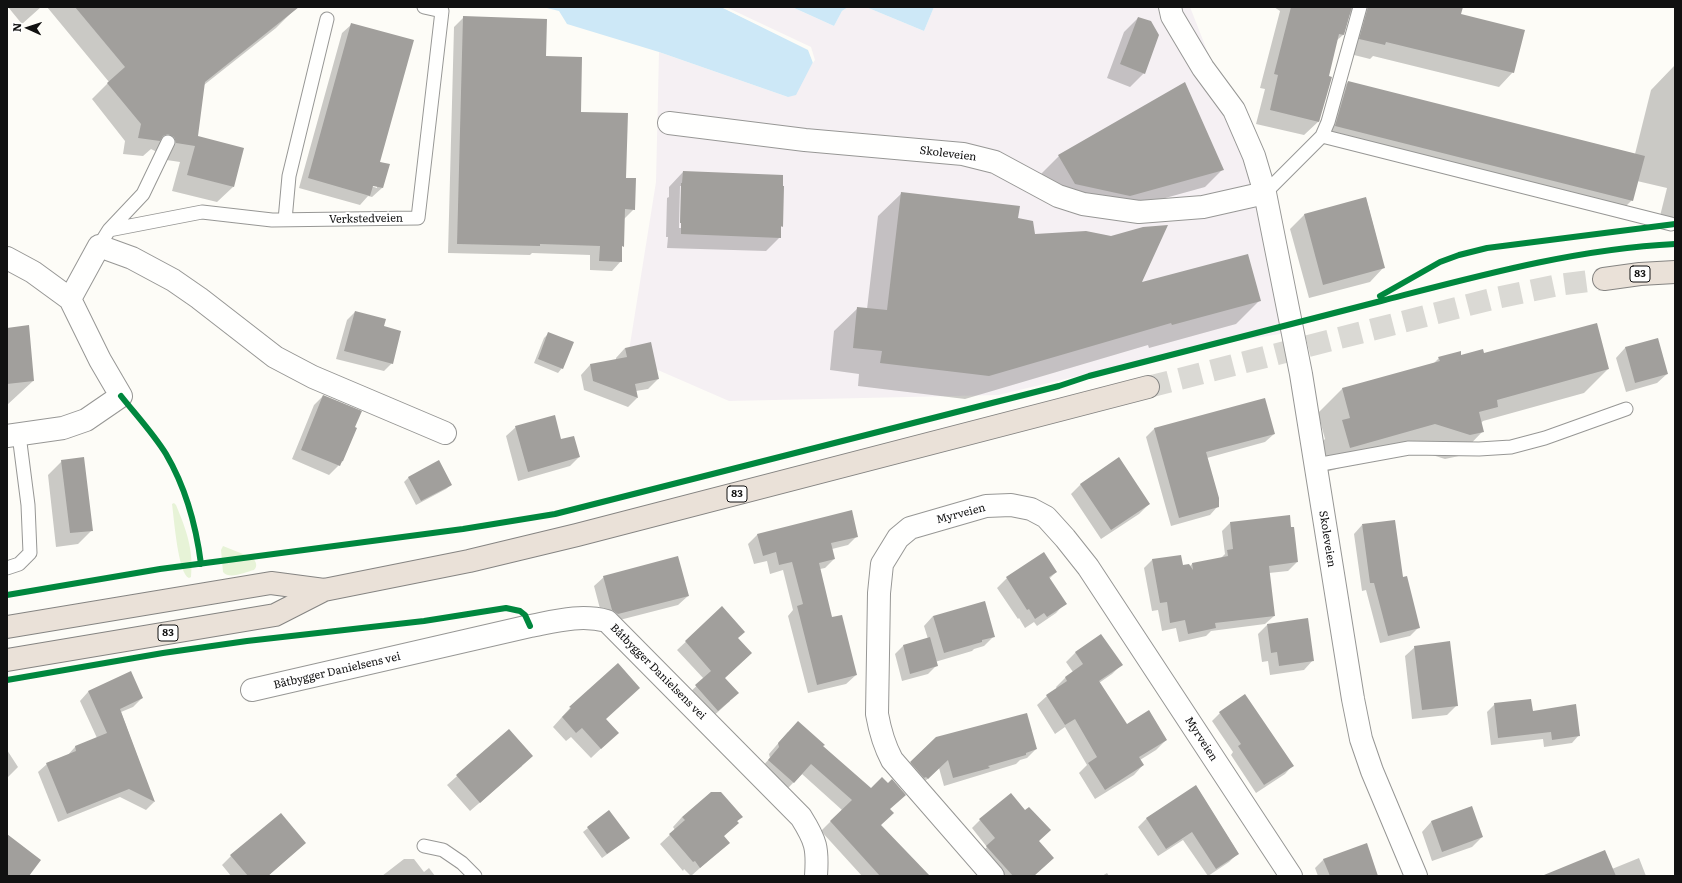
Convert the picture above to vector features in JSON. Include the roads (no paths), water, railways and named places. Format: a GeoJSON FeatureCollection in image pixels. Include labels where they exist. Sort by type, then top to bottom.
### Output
{"type":"FeatureCollection","features":[{"type":"Feature","properties":{"kind":"highway","name":"83"},"geometry":{"type":"LineString","coordinates":[[1604,279],[1640,274],[1675,272]]}},
{"type":"Feature","properties":{"kind":"highway","name":"83"},"geometry":{"type":"LineString","coordinates":[[7,660],[275,615],[324,590],[469,561],[569,537],[1148,387]]}},
{"type":"Feature","properties":{"kind":"highway","name":"83"},"geometry":{"type":"LineString","coordinates":[[7,627],[271,583],[324,590]]}},
{"type":"Feature","properties":{"kind":"street","name":"Skoleveien"},"geometry":{"type":"LineString","coordinates":[[1170,7],[1172,16],[1203,68],[1234,110],[1254,156],[1265,193],[1298,359],[1353,699],[1361,739],[1372,771],[1416,876]]}},
{"type":"Feature","properties":{"kind":"street","name":"Skoleveien"},"geometry":{"type":"LineString","coordinates":[[669,124],[805,140],[963,154],[995,162],[1058,196],[1083,204],[1139,212],[1203,207],[1265,193]]}},
{"type":"Feature","properties":{"kind":"street"},"geometry":{"type":"LineString","coordinates":[[70,299],[104,238],[132,258],[173,280],[199,298],[275,357],[313,377],[445,433]]}},
{"type":"Feature","properties":{"kind":"street"},"geometry":{"type":"LineString","coordinates":[[7,258],[33,272],[70,299],[100,360],[121,396],[86,420],[63,428],[13,435]]}},
{"type":"Feature","properties":{"kind":"street","name":"Myrveien"},"geometry":{"type":"LineString","coordinates":[[992,876],[892,760],[884,746],[877,714],[879,593],[882,564],[898,538],[910,528],[986,506],[1011,505],[1030,509],[1046,517],[1088,567],[1291,876]]}},
{"type":"Feature","properties":{"kind":"street","name":"Båtbygger Danielsens vei"},"geometry":{"type":"LineString","coordinates":[[252,690],[538,624],[576,617],[598,619],[607,622],[786,800],[801,817],[811,833],[818,854],[816,876]]}},
{"type":"Feature","properties":{"kind":"lane","name":"Verkstedveien"},"geometry":{"type":"LineString","coordinates":[[104,238],[202,212],[272,220],[418,218],[442,11],[424,7]]}},
{"type":"Feature","properties":{"kind":"lane"},"geometry":{"type":"LineString","coordinates":[[1265,193],[1322,136],[1328,122],[1360,7]]}},
{"type":"Feature","properties":{"kind":"lane"},"geometry":{"type":"LineString","coordinates":[[285,220],[289,176],[327,19]]}},
{"type":"Feature","properties":{"kind":"lane"},"geometry":{"type":"LineString","coordinates":[[1322,136],[1671,224]]}},
{"type":"Feature","properties":{"kind":"lane"},"geometry":{"type":"LineString","coordinates":[[104,238],[143,194],[168,142]]}},
{"type":"Feature","properties":{"kind":"lane"},"geometry":{"type":"LineString","coordinates":[[1316,465],[1409,448],[1511,448],[1545,438],[1626,409]]}},
{"type":"Feature","properties":{"kind":"lane"},"geometry":{"type":"LineString","coordinates":[[7,568],[19,564],[30,553],[28,505],[13,435]]}},
{"type":"Feature","properties":{"kind":"lane"},"geometry":{"type":"LineString","coordinates":[[424,846],[443,850],[462,863],[475,876]]}},
{"type":"Feature","properties":{"kind":"water"},"geometry":{"type":"Polygon","coordinates":[[[543,7],[721,7],[810,49],[813,62],[796,95],[788,97],[659,52],[567,24],[559,11],[543,7]]]}},
{"type":"Feature","properties":{"kind":"water"},"geometry":{"type":"Polygon","coordinates":[[[792,7],[848,7],[842,11],[834,26],[792,7]]]}},
{"type":"Feature","properties":{"kind":"water"},"geometry":{"type":"Polygon","coordinates":[[[866,7],[934,7],[924,31],[866,7]]]}},
{"type":"Feature","properties":{"kind":"tunnel"},"geometry":{"type":"LineString","coordinates":[[1148,387],[1492,299],[1558,285],[1604,279]]}}]}
